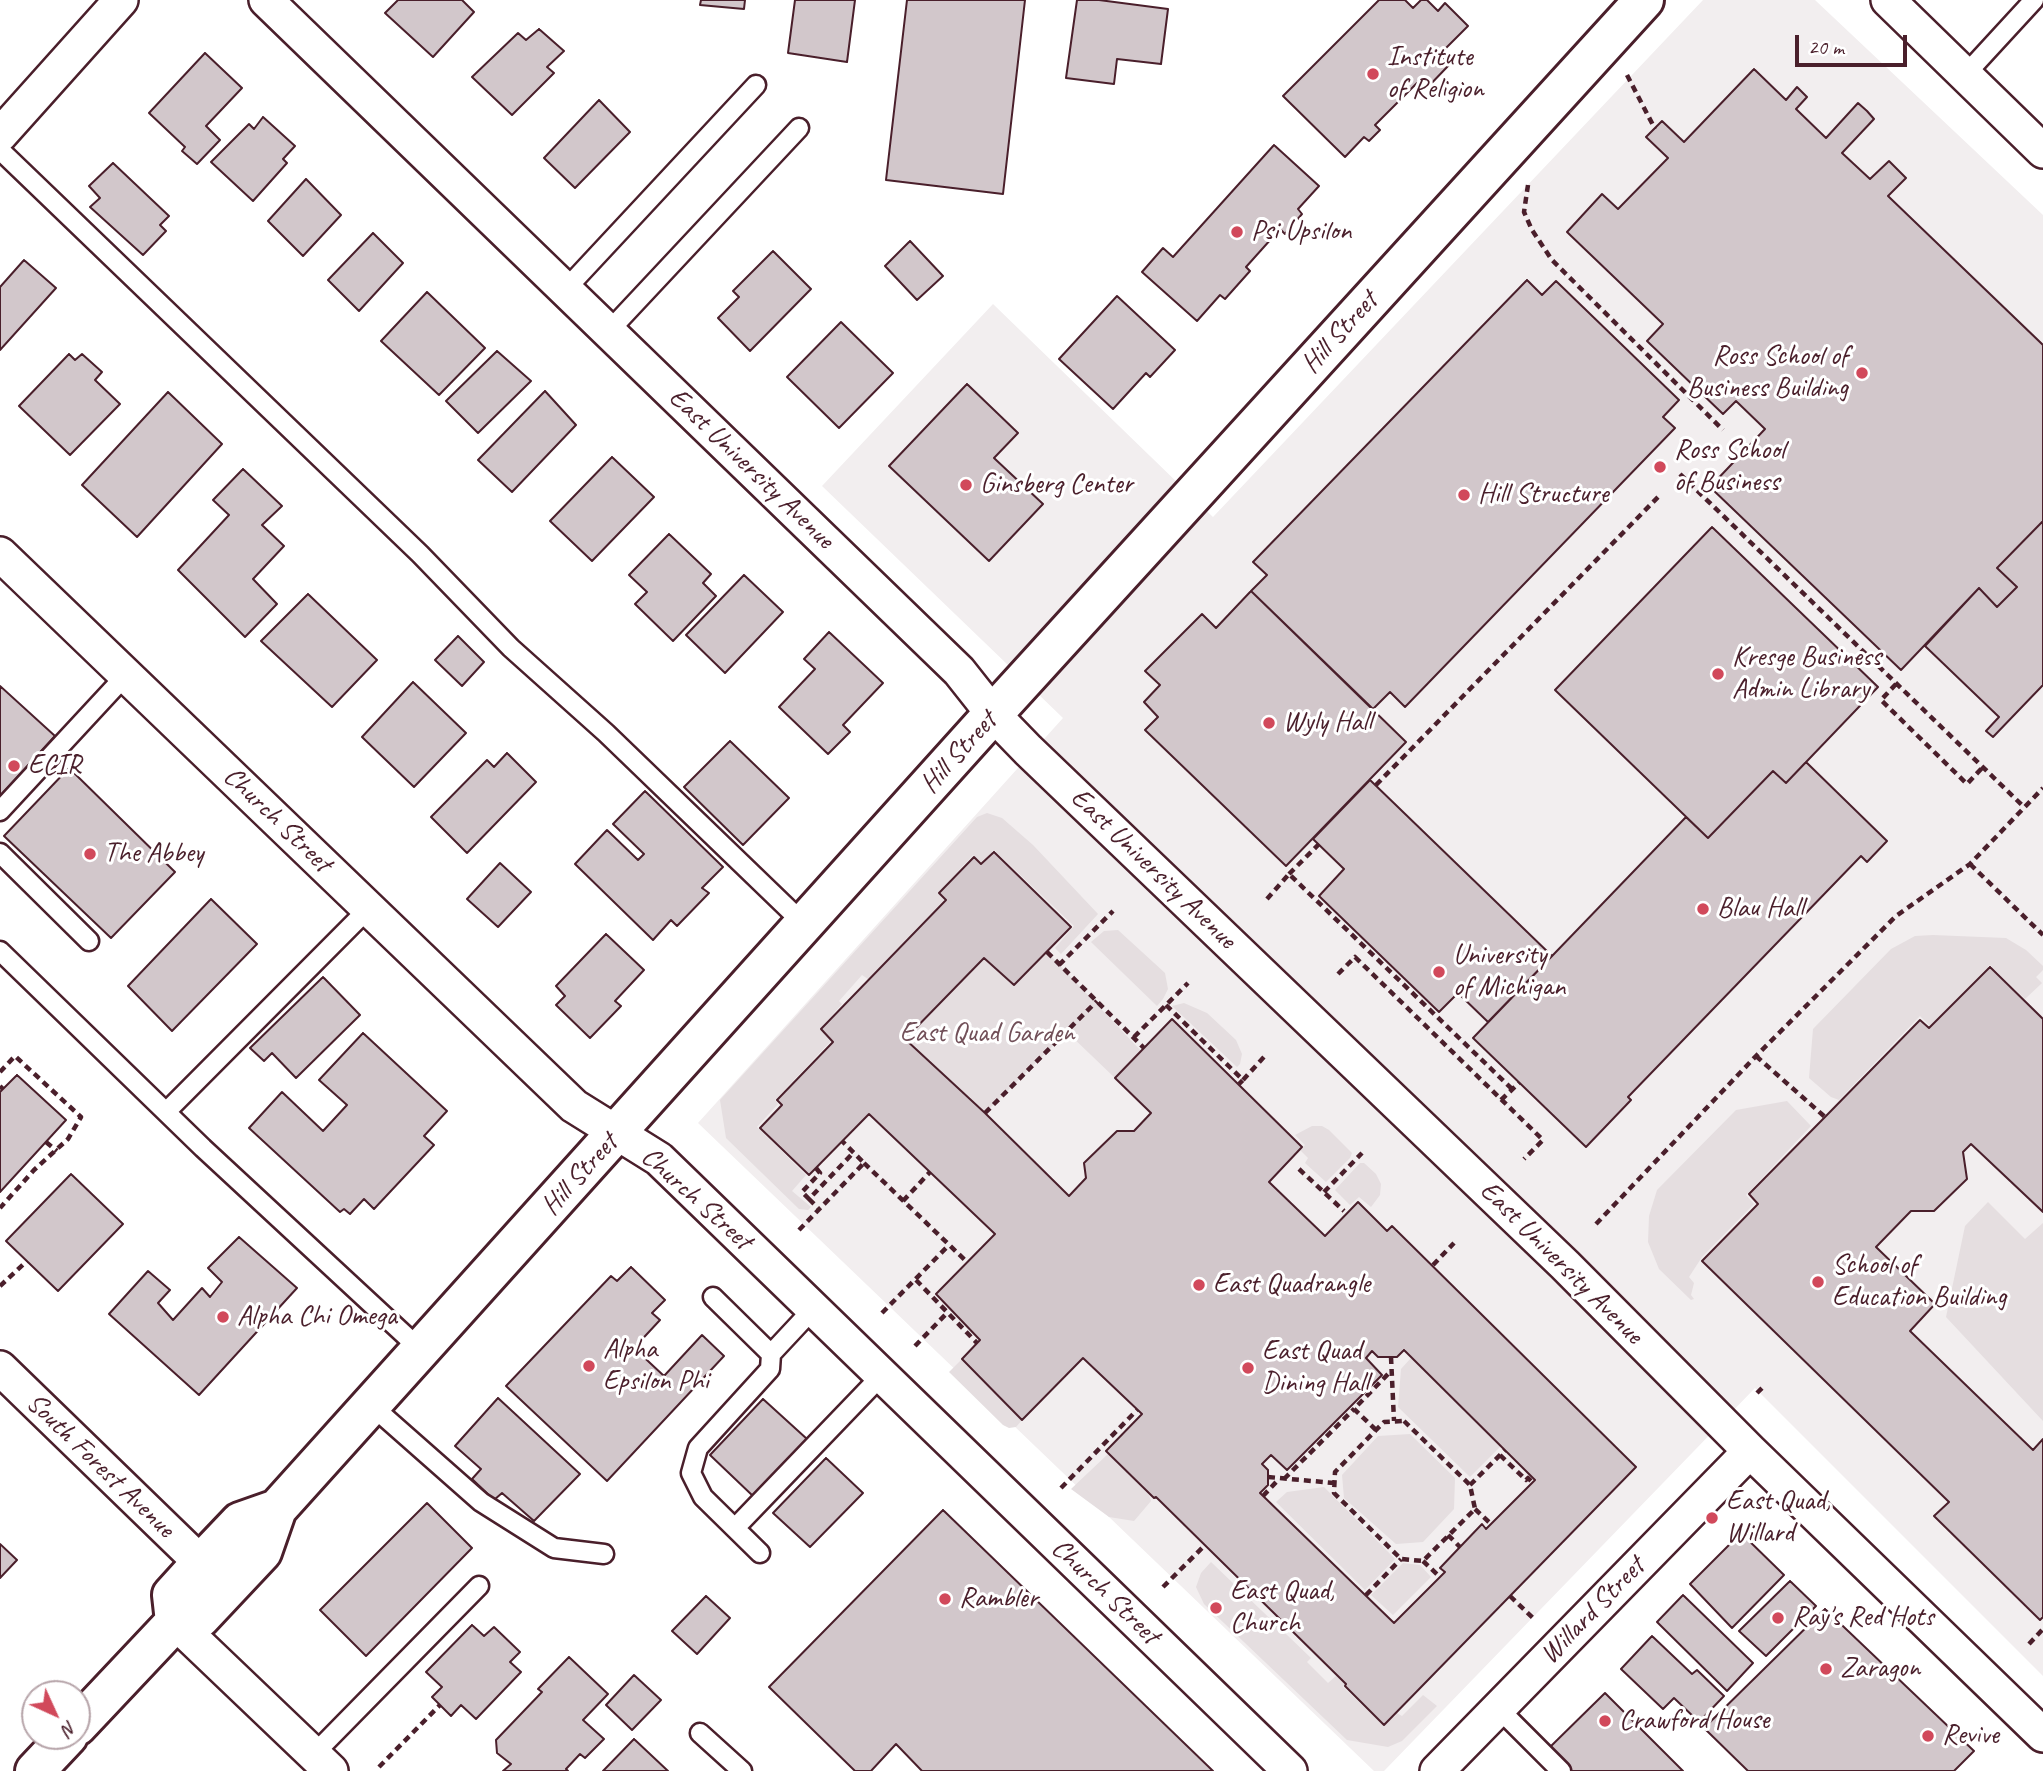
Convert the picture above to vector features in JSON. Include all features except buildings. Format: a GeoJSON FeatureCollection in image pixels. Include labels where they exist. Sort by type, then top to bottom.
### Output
{"type":"FeatureCollection","features":[{"type":"Feature","properties":{"kind":"street"},"geometry":{"type":"LineString","coordinates":[[0,135],[121,0]]}},
{"type":"Feature","properties":{"kind":"street","name":"East University Avenue"},"geometry":{"type":"LineString","coordinates":[[266,0],[959,671],[993,713],[1038,759],[1565,1265],[1750,1451],[2043,1735]]}},
{"type":"Feature","properties":{"kind":"street","name":"Hill Street"},"geometry":{"type":"LineString","coordinates":[[91,1713],[262,1552],[277,1509],[993,713],[1644,0]]}},
{"type":"Feature","properties":{"kind":"street"},"geometry":{"type":"LineString","coordinates":[[1888,0],[2043,151]]}},
{"type":"Feature","properties":{"kind":"street","name":"Church Street"},"geometry":{"type":"LineString","coordinates":[[0,554],[575,1106],[659,1159],[1290,1771]]}},
{"type":"Feature","properties":{"kind":"street","name":"South Forest Avenue"},"geometry":{"type":"LineString","coordinates":[[0,1368],[201,1563]]}},
{"type":"Feature","properties":{"kind":"street","name":"Willard Street"},"geometry":{"type":"LineString","coordinates":[[1437,1771],[1750,1451]]}},
{"type":"Feature","properties":{"kind":"street","name":"Hill Street"},"geometry":{"type":"LineString","coordinates":[[187,1620],[172,1595],[240,1522],[277,1509]]}},
{"type":"Feature","properties":{"kind":"street"},"geometry":{"type":"LineString","coordinates":[[187,1620],[323,1763]]}},
{"type":"Feature","properties":{"kind":"street"},"geometry":{"type":"LineString","coordinates":[[35,1771],[55,1750]]}},
{"type":"Feature","properties":{"kind":"lane"},"geometry":{"type":"LineString","coordinates":[[1965,75],[2034,0]]}},
{"type":"Feature","properties":{"kind":"lane"},"geometry":{"type":"LineString","coordinates":[[565,290],[756,85]]}},
{"type":"Feature","properties":{"kind":"lane"},"geometry":{"type":"LineString","coordinates":[[609,331],[799,128]]}},
{"type":"Feature","properties":{"kind":"lane"},"geometry":{"type":"LineString","coordinates":[[0,150],[420,554],[511,648],[606,733],[804,924]]}},
{"type":"Feature","properties":{"kind":"lane"},"geometry":{"type":"LineString","coordinates":[[0,811],[126,675]]}},
{"type":"Feature","properties":{"kind":"lane"},"geometry":{"type":"LineString","coordinates":[[0,853],[89,941]]}},
{"type":"Feature","properties":{"kind":"lane"},"geometry":{"type":"LineString","coordinates":[[166,1112],[369,908]]}},
{"type":"Feature","properties":{"kind":"lane"},"geometry":{"type":"LineString","coordinates":[[0,951],[166,1112],[421,1350]]}},
{"type":"Feature","properties":{"kind":"lane"},"geometry":{"type":"LineString","coordinates":[[713,1297],[771,1354]]}},
{"type":"Feature","properties":{"kind":"lane"},"geometry":{"type":"LineString","coordinates":[[760,1553],[703,1497],[691,1473],[698,1448],[770,1369],[771,1354],[813,1309]]}},
{"type":"Feature","properties":{"kind":"lane"},"geometry":{"type":"LineString","coordinates":[[735,1528],[882,1375]]}},
{"type":"Feature","properties":{"kind":"lane"},"geometry":{"type":"LineString","coordinates":[[371,1405],[481,1502],[554,1548],[604,1554]]}},
{"type":"Feature","properties":{"kind":"lane"},"geometry":{"type":"LineString","coordinates":[[323,1763],[480,1586]]}},
{"type":"Feature","properties":{"kind":"lane"},"geometry":{"type":"LineString","coordinates":[[1498,1708],[1561,1771]]}},
{"type":"Feature","properties":{"kind":"lane"},"geometry":{"type":"LineString","coordinates":[[699,1733],[743,1771]]}},
{"type":"Feature","properties":{"kind":"path"},"geometry":{"type":"LineString","coordinates":[[1626,75],[1655,129]]}},
{"type":"Feature","properties":{"kind":"path"},"geometry":{"type":"LineString","coordinates":[[1528,184],[1524,212],[1532,230],[1552,260],[1723,430]]}},
{"type":"Feature","properties":{"kind":"path"},"geometry":{"type":"LineString","coordinates":[[1680,474],[2024,807]]}},
{"type":"Feature","properties":{"kind":"path"},"geometry":{"type":"LineString","coordinates":[[1376,785],[1658,497]]}},
{"type":"Feature","properties":{"kind":"path"},"geometry":{"type":"LineString","coordinates":[[1896,684],[1881,700],[1967,784],[1983,767]]}},
{"type":"Feature","properties":{"kind":"path"},"geometry":{"type":"LineString","coordinates":[[1596,1224],[1756,1056],[1896,916],[1970,864],[2043,788]]}},
{"type":"Feature","properties":{"kind":"path"},"geometry":{"type":"LineString","coordinates":[[1266,899],[1319,844]]}},
{"type":"Feature","properties":{"kind":"path"},"geometry":{"type":"LineString","coordinates":[[1970,864],[2043,935]]}},
{"type":"Feature","properties":{"kind":"path"},"geometry":{"type":"LineString","coordinates":[[1289,874],[1513,1090]]}},
{"type":"Feature","properties":{"kind":"path"},"geometry":{"type":"LineString","coordinates":[[1059,965],[1113,911]]}},
{"type":"Feature","properties":{"kind":"path"},"geometry":{"type":"LineString","coordinates":[[1047,952],[1144,1048]]}},
{"type":"Feature","properties":{"kind":"path"},"geometry":{"type":"LineString","coordinates":[[1338,974],[1354,957],[1543,1140],[1524,1159]]}},
{"type":"Feature","properties":{"kind":"path"},"geometry":{"type":"LineString","coordinates":[[1134,1037],[1188,983]]}},
{"type":"Feature","properties":{"kind":"path"},"geometry":{"type":"LineString","coordinates":[[985,1113],[1097,1001]]}},
{"type":"Feature","properties":{"kind":"path"},"geometry":{"type":"LineString","coordinates":[[1166,1006],[1241,1082],[1264,1057]]}},
{"type":"Feature","properties":{"kind":"path"},"geometry":{"type":"LineString","coordinates":[[0,1072],[15,1056],[80,1117],[76,1129],[57,1151],[34,1170],[0,1208]]}},
{"type":"Feature","properties":{"kind":"path"},"geometry":{"type":"LineString","coordinates":[[1756,1056],[1825,1117]]}},
{"type":"Feature","properties":{"kind":"path"},"geometry":{"type":"LineString","coordinates":[[1501,1100],[1519,1083]]}},
{"type":"Feature","properties":{"kind":"path"},"geometry":{"type":"LineString","coordinates":[[842,1141],[967,1262]]}},
{"type":"Feature","properties":{"kind":"path"},"geometry":{"type":"LineString","coordinates":[[47,1142],[57,1151]]}},
{"type":"Feature","properties":{"kind":"path"},"geometry":{"type":"LineString","coordinates":[[808,1199],[853,1153]]}},
{"type":"Feature","properties":{"kind":"path"},"geometry":{"type":"LineString","coordinates":[[1324,1192],[1362,1153]]}},
{"type":"Feature","properties":{"kind":"path"},"geometry":{"type":"LineString","coordinates":[[799,1230],[864,1163]]}},
{"type":"Feature","properties":{"kind":"path"},"geometry":{"type":"LineString","coordinates":[[816,1168],[820,1173],[802,1192],[819,1209]]}},
{"type":"Feature","properties":{"kind":"path"},"geometry":{"type":"LineString","coordinates":[[1299,1169],[1344,1211]]}},
{"type":"Feature","properties":{"kind":"path"},"geometry":{"type":"LineString","coordinates":[[903,1201],[930,1172]]}},
{"type":"Feature","properties":{"kind":"path"},"geometry":{"type":"LineString","coordinates":[[1433,1265],[1454,1243]]}},
{"type":"Feature","properties":{"kind":"path"},"geometry":{"type":"LineString","coordinates":[[882,1313],[949,1245]]}},
{"type":"Feature","properties":{"kind":"path"},"geometry":{"type":"LineString","coordinates":[[0,1286],[27,1261]]}},
{"type":"Feature","properties":{"kind":"path"},"geometry":{"type":"LineString","coordinates":[[916,1280],[977,1343]]}},
{"type":"Feature","properties":{"kind":"path"},"geometry":{"type":"LineString","coordinates":[[915,1346],[947,1313]]}},
{"type":"Feature","properties":{"kind":"path"},"geometry":{"type":"LineString","coordinates":[[1391,1357],[1394,1421]]}},
{"type":"Feature","properties":{"kind":"path"},"geometry":{"type":"LineString","coordinates":[[1263,1496],[1391,1371]]}},
{"type":"Feature","properties":{"kind":"path"},"geometry":{"type":"LineString","coordinates":[[1757,1393],[1763,1387]]}},
{"type":"Feature","properties":{"kind":"path"},"geometry":{"type":"LineString","coordinates":[[1354,1409],[1376,1430]]}},
{"type":"Feature","properties":{"kind":"path"},"geometry":{"type":"LineString","coordinates":[[1060,1488],[1137,1410]]}},
{"type":"Feature","properties":{"kind":"path"},"geometry":{"type":"LineString","coordinates":[[1440,1577],[1423,1561],[1401,1559],[1334,1493],[1335,1472],[1384,1422],[1404,1421],[1469,1485],[1475,1509],[1491,1524]]}},
{"type":"Feature","properties":{"kind":"path"},"geometry":{"type":"LineString","coordinates":[[1469,1485],[1502,1452],[1526,1480],[1528,1478],[1532,1482]]}},
{"type":"Feature","properties":{"kind":"path"},"geometry":{"type":"LineString","coordinates":[[1269,1477],[1334,1483]]}},
{"type":"Feature","properties":{"kind":"path"},"geometry":{"type":"LineString","coordinates":[[1423,1561],[1475,1509]]}},
{"type":"Feature","properties":{"kind":"path"},"geometry":{"type":"LineString","coordinates":[[1448,1535],[1460,1547]]}},
{"type":"Feature","properties":{"kind":"path"},"geometry":{"type":"LineString","coordinates":[[1163,1587],[1205,1545]]}},
{"type":"Feature","properties":{"kind":"path"},"geometry":{"type":"LineString","coordinates":[[1366,1595],[1401,1559]]}},
{"type":"Feature","properties":{"kind":"path"},"geometry":{"type":"LineString","coordinates":[[1510,1596],[1538,1623]]}},
{"type":"Feature","properties":{"kind":"path"},"geometry":{"type":"LineString","coordinates":[[2028,1644],[2043,1629]]}},
{"type":"Feature","properties":{"kind":"path"},"geometry":{"type":"LineString","coordinates":[[379,1767],[440,1705]]}},
{"type":"Feature","properties":{"kind":"shaded area","name":"University of Michigan"},"geometry":{"type":"Polygon","coordinates":[[[1703,0],[1815,0],[2043,215],[2043,1676],[1755,1388],[1384,1771],[1374,1771],[698,1123],[1063,718],[822,486],[993,304],[1213,517],[1703,0]]]}},
{"type":"Feature","properties":{"kind":"green space"},"geometry":{"type":"Polygon","coordinates":[[[987,813],[1002,818],[1033,845],[1098,914],[1061,954],[1055,948],[1074,926],[995,851],[982,863],[973,855],[938,893],[944,900],[868,979],[862,975],[839,1001],[842,1004],[820,1029],[831,1041],[775,1100],[778,1104],[757,1127],[806,1175],[792,1191],[811,1207],[808,1210],[799,1209],[726,1138],[720,1100],[977,817],[987,813]]]}},
{"type":"Feature","properties":{"kind":"green space"},"geometry":{"type":"Polygon","coordinates":[[[1118,930],[1165,973],[1168,989],[1157,1006],[1091,942],[1104,931],[1118,930]]]}},
{"type":"Feature","properties":{"kind":"green space"},"geometry":{"type":"Polygon","coordinates":[[[1915,936],[2006,938],[2026,950],[2043,966],[2043,970],[2036,977],[2042,983],[2025,999],[1990,965],[1930,1026],[1920,1016],[1839,1100],[1831,1097],[1809,1078],[1813,1029],[1891,949],[1915,936]]]}},
{"type":"Feature","properties":{"kind":"green space","name":"East Quad Garden"},"geometry":{"type":"Polygon","coordinates":[[[1047,952],[1141,1051],[1115,1078],[1067,1032],[985,1113],[905,1039],[984,958],[1014,985],[1047,952]]]}},
{"type":"Feature","properties":{"kind":"green space"},"geometry":{"type":"Polygon","coordinates":[[[1184,1003],[1207,1013],[1236,1040],[1242,1054],[1237,1067],[1172,1006],[1184,1003]]]}},
{"type":"Feature","properties":{"kind":"green space"},"geometry":{"type":"Polygon","coordinates":[[[1787,1101],[1811,1126],[1746,1195],[1754,1204],[1702,1257],[1689,1277],[1694,1283],[1691,1295],[1694,1299],[1691,1300],[1659,1269],[1648,1242],[1649,1216],[1657,1190],[1736,1110],[1787,1101]]]}},
{"type":"Feature","properties":{"kind":"green space"},"geometry":{"type":"Polygon","coordinates":[[[1312,1126],[1322,1126],[1329,1130],[1352,1153],[1326,1182],[1305,1163],[1308,1158],[1300,1150],[1305,1145],[1295,1135],[1312,1126]]]}},
{"type":"Feature","properties":{"kind":"green space"},"geometry":{"type":"Polygon","coordinates":[[[1360,1163],[1364,1163],[1376,1174],[1381,1184],[1380,1195],[1371,1207],[1359,1197],[1350,1205],[1335,1190],[1360,1163]]]}},
{"type":"Feature","properties":{"kind":"green space"},"geometry":{"type":"Polygon","coordinates":[[[1988,1202],[2025,1239],[2043,1223],[2043,1421],[1946,1317],[1965,1226],[1988,1202]]]}},
{"type":"Feature","properties":{"kind":"green space"},"geometry":{"type":"Polygon","coordinates":[[[1411,1358],[1501,1446],[1470,1477],[1398,1407],[1401,1369],[1411,1358]]]}},
{"type":"Feature","properties":{"kind":"green space"},"geometry":{"type":"Polygon","coordinates":[[[961,1360],[1022,1420],[1016,1427],[1003,1425],[949,1372],[961,1360]]]}},
{"type":"Feature","properties":{"kind":"green space"},"geometry":{"type":"Polygon","coordinates":[[[1410,1434],[1455,1478],[1454,1509],[1423,1542],[1396,1544],[1344,1498],[1342,1475],[1378,1436],[1410,1434]]]}},
{"type":"Feature","properties":{"kind":"green space"},"geometry":{"type":"Polygon","coordinates":[[[1108,1454],[1149,1495],[1151,1501],[1134,1521],[1109,1517],[1071,1489],[1108,1454]]]}},
{"type":"Feature","properties":{"kind":"green space"},"geometry":{"type":"Polygon","coordinates":[[[1324,1487],[1395,1559],[1365,1590],[1276,1502],[1287,1492],[1324,1487]]]}},
{"type":"Feature","properties":{"kind":"green space"},"geometry":{"type":"Polygon","coordinates":[[[1211,1562],[1311,1658],[1307,1662],[1328,1683],[1336,1676],[1345,1684],[1343,1687],[1384,1726],[1397,1713],[1402,1716],[1423,1695],[1437,1706],[1402,1741],[1388,1747],[1347,1740],[1204,1604],[1196,1587],[1201,1573],[1211,1562]]]}},
{"type":"Feature","properties":{"kind":"green space"},"geometry":{"type":"Polygon","coordinates":[[[1403,1563],[1420,1565],[1431,1577],[1393,1615],[1371,1595],[1403,1563]]]}},
{"type":"Feature","properties":{"kind":"place","name":"Institute of Religion"},"geometry":{"type":"Point","coordinates":[1373,74]}},
{"type":"Feature","properties":{"kind":"place","name":"Psi Upsilon"},"geometry":{"type":"Point","coordinates":[1237,232]}},
{"type":"Feature","properties":{"kind":"place","name":"Ross School of Business Building"},"geometry":{"type":"Point","coordinates":[1862,373]}},
{"type":"Feature","properties":{"kind":"place","name":"Ross School of Business"},"geometry":{"type":"Point","coordinates":[1660,467]}},
{"type":"Feature","properties":{"kind":"place","name":"Ginsberg Center"},"geometry":{"type":"Point","coordinates":[966,485]}},
{"type":"Feature","properties":{"kind":"place","name":"Hill Structure"},"geometry":{"type":"Point","coordinates":[1464,495]}},
{"type":"Feature","properties":{"kind":"place","name":"Kresge Business Admin Library"},"geometry":{"type":"Point","coordinates":[1718,674]}},
{"type":"Feature","properties":{"kind":"place","name":"Wyly Hall"},"geometry":{"type":"Point","coordinates":[1269,723]}},
{"type":"Feature","properties":{"kind":"place","name":"ECIR"},"geometry":{"type":"Point","coordinates":[14,766]}},
{"type":"Feature","properties":{"kind":"place","name":"The Abbey"},"geometry":{"type":"Point","coordinates":[90,854]}},
{"type":"Feature","properties":{"kind":"place","name":"Blau Hall"},"geometry":{"type":"Point","coordinates":[1703,909]}},
{"type":"Feature","properties":{"kind":"place","name":"University of Michigan"},"geometry":{"type":"Point","coordinates":[1439,972]}},
{"type":"Feature","properties":{"kind":"place","name":"School of Education Building"},"geometry":{"type":"Point","coordinates":[1818,1282]}},
{"type":"Feature","properties":{"kind":"place","name":"East Quadrangle"},"geometry":{"type":"Point","coordinates":[1199,1285]}},
{"type":"Feature","properties":{"kind":"place","name":"Alpha Chi Omega"},"geometry":{"type":"Point","coordinates":[223,1317]}},
{"type":"Feature","properties":{"kind":"place","name":"Alpha Epsilon Phi"},"geometry":{"type":"Point","coordinates":[589,1366]}},
{"type":"Feature","properties":{"kind":"place","name":"East Quad Dining Hall"},"geometry":{"type":"Point","coordinates":[1248,1368]}},
{"type":"Feature","properties":{"kind":"place","name":"East Quad, Willard"},"geometry":{"type":"Point","coordinates":[1712,1518]}},
{"type":"Feature","properties":{"kind":"place","name":"Rambler"},"geometry":{"type":"Point","coordinates":[945,1599]}},
{"type":"Feature","properties":{"kind":"place","name":"East Quad, Church"},"geometry":{"type":"Point","coordinates":[1216,1608]}},
{"type":"Feature","properties":{"kind":"place","name":"Ray's Red Hots"},"geometry":{"type":"Point","coordinates":[1778,1618]}},
{"type":"Feature","properties":{"kind":"place","name":"Zaragon"},"geometry":{"type":"Point","coordinates":[1826,1669]}},
{"type":"Feature","properties":{"kind":"place","name":"Crawford House"},"geometry":{"type":"Point","coordinates":[1605,1721]}},
{"type":"Feature","properties":{"kind":"place","name":"Revive"},"geometry":{"type":"Point","coordinates":[1928,1736]}}]}
